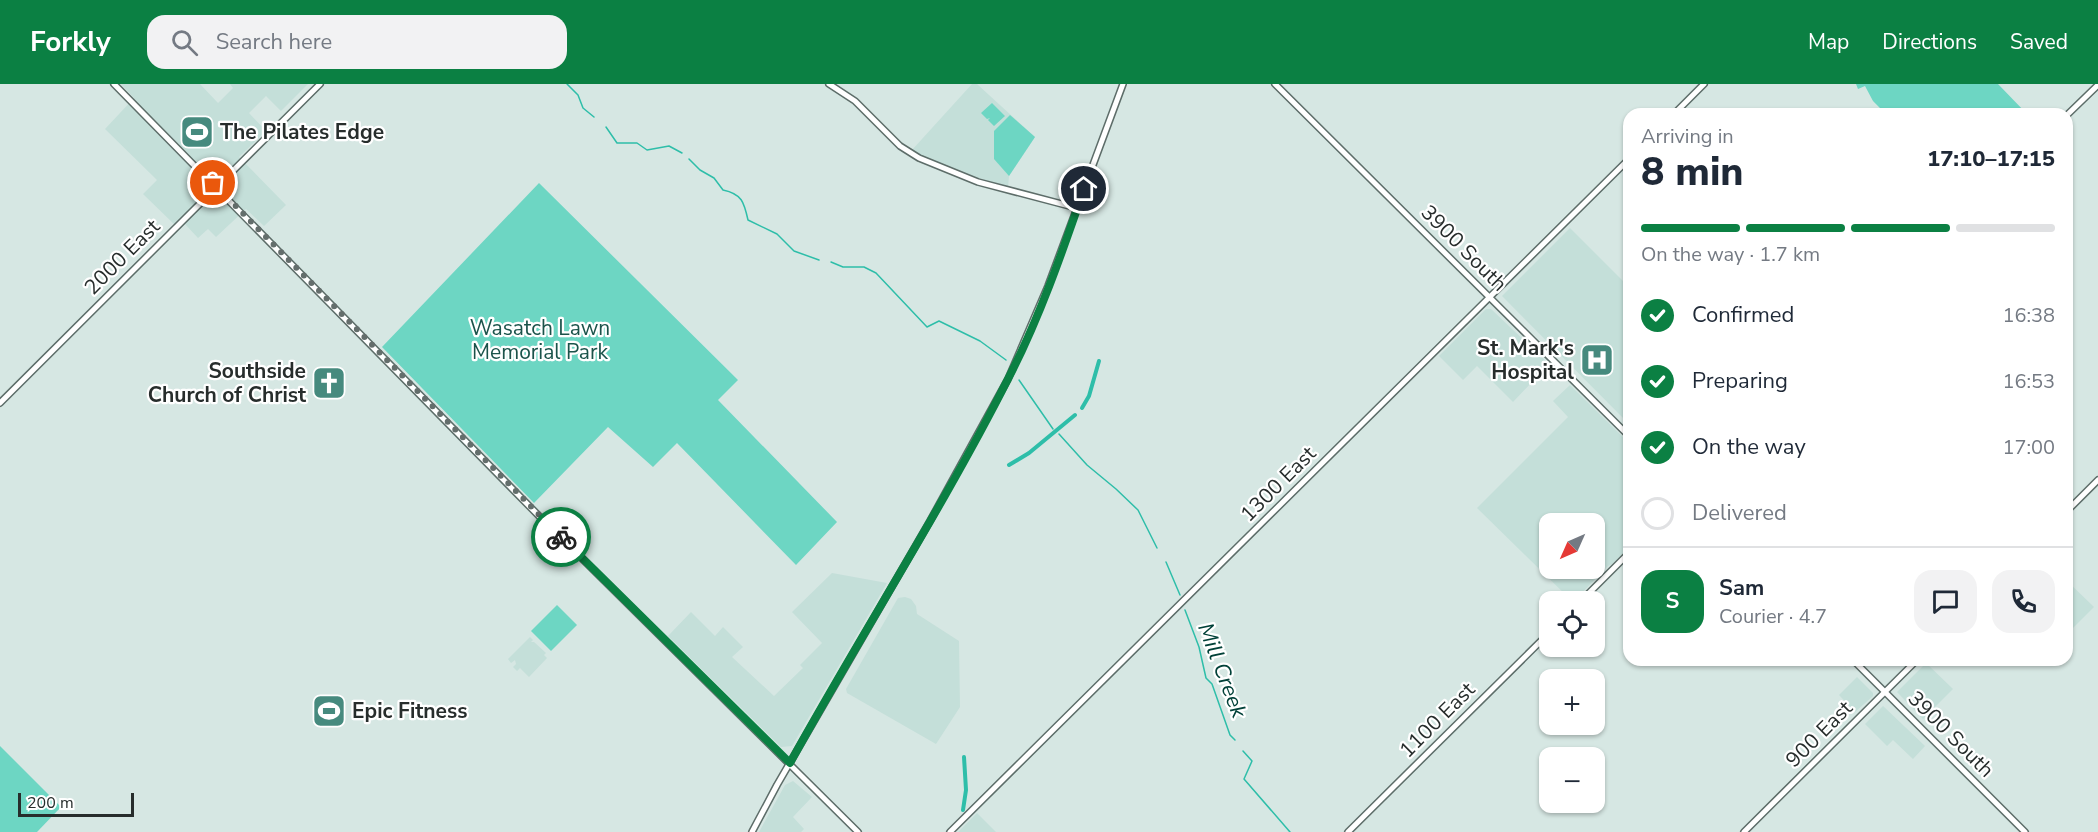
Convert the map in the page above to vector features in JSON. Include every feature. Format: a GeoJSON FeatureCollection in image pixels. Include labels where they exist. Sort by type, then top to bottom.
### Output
{"type":"FeatureCollection","features":[{"type":"Feature","properties":{"kind":"main road"},"geometry":{"type":"LineString","coordinates":[[114,84],[539,516],[858,832]]}},
{"type":"Feature","properties":{"kind":"main road","name":"2000 East"},"geometry":{"type":"LineString","coordinates":[[0,403],[320,84]]}},
{"type":"Feature","properties":{"kind":"main road"},"geometry":{"type":"LineString","coordinates":[[829,84],[855,101],[900,146],[919,158],[978,182],[1077,208]]}},
{"type":"Feature","properties":{"kind":"main road"},"geometry":{"type":"LineString","coordinates":[[752,832],[930,521],[1008,379],[1035,320],[1123,84]]}},
{"type":"Feature","properties":{"kind":"main road","name":"3900 South"},"geometry":{"type":"LineString","coordinates":[[1275,84],[1623,430]]}},
{"type":"Feature","properties":{"kind":"main road"},"geometry":{"type":"LineString","coordinates":[[1680,108],[1704,84]]}},
{"type":"Feature","properties":{"kind":"main road"},"geometry":{"type":"LineString","coordinates":[[2073,109],[2098,85]]}},
{"type":"Feature","properties":{"kind":"main road","name":"1300 East"},"geometry":{"type":"LineString","coordinates":[[950,832],[1623,165]]}},
{"type":"Feature","properties":{"kind":"main road"},"geometry":{"type":"LineString","coordinates":[[2073,505],[2098,480]]}},
{"type":"Feature","properties":{"kind":"main road"},"geometry":{"type":"LineString","coordinates":[[1591,591],[1623,559]]}},
{"type":"Feature","properties":{"kind":"main road","name":"1100 East"},"geometry":{"type":"LineString","coordinates":[[1348,832],[1539,643]]}},
{"type":"Feature","properties":{"kind":"main road","name":"3900 South"},"geometry":{"type":"LineString","coordinates":[[1859,666],[2025,832]]}},
{"type":"Feature","properties":{"kind":"main road","name":"900 East"},"geometry":{"type":"LineString","coordinates":[[1744,832],[1911,666]]}},
{"type":"Feature","properties":{"kind":"shaded area"},"geometry":{"type":"Polygon","coordinates":[[[121,84],[200,84],[218,103],[233,88],[230,84],[308,84],[281,111],[266,96],[249,113],[266,131],[239,157],[286,205],[264,226],[246,209],[216,237],[208,229],[198,238],[184,223],[178,228],[143,194],[157,180],[105,129],[134,98],[121,84]]]}},
{"type":"Feature","properties":{"kind":"shaded area"},"geometry":{"type":"Polygon","coordinates":[[[972,84],[977,84],[1035,137],[1009,176],[1008,188],[946,167],[912,150],[972,84]]]}},
{"type":"Feature","properties":{"kind":"shaded area","name":"St. Mark's Hospital"},"geometry":{"type":"Polygon","coordinates":[[[1570,228],[1623,281],[1623,418],[1502,296],[1570,228]]]}},
{"type":"Feature","properties":{"kind":"shaded area"},"geometry":{"type":"Polygon","coordinates":[[[1486,309],[1491,309],[1549,364],[1513,402],[1477,366],[1463,380],[1439,356],[1486,309]]]}},
{"type":"Feature","properties":{"kind":"shaded area"},"geometry":{"type":"Polygon","coordinates":[[[1570,385],[1623,437],[1623,554],[1605,569],[1605,513],[1539,513],[1539,569],[1477,508],[1568,417],[1553,401],[1570,385]]]}},
{"type":"Feature","properties":{"kind":"shaded area"},"geometry":{"type":"Polygon","coordinates":[[[832,573],[887,583],[792,746],[781,747],[668,636],[691,612],[715,636],[723,627],[743,647],[732,657],[774,696],[803,668],[800,665],[822,643],[792,612],[832,573]]]}},
{"type":"Feature","properties":{"kind":"shaded area"},"geometry":{"type":"Polygon","coordinates":[[[1550,579],[1595,579],[1584,591],[1562,591],[1550,579]]]}},
{"type":"Feature","properties":{"kind":"shaded area"},"geometry":{"type":"Polygon","coordinates":[[[2073,587],[2094,607],[2073,628],[2073,587]]]}},
{"type":"Feature","properties":{"kind":"shaded area"},"geometry":{"type":"Polygon","coordinates":[[[898,598],[911,599],[916,606],[917,614],[959,641],[960,707],[936,744],[847,693],[846,689],[898,598]]]}},
{"type":"Feature","properties":{"kind":"shaded area"},"geometry":{"type":"Polygon","coordinates":[[[530,637],[533,640],[531,642],[546,653],[544,655],[547,658],[529,677],[520,668],[517,671],[513,667],[516,664],[515,660],[511,663],[508,659],[530,637]]]}},
{"type":"Feature","properties":{"kind":"shaded area"},"geometry":{"type":"Polygon","coordinates":[[[1923,666],[1929,666],[1953,689],[1923,719],[1897,692],[1923,666]]]}},
{"type":"Feature","properties":{"kind":"shaded area"},"geometry":{"type":"Polygon","coordinates":[[[1857,677],[1873,693],[1873,696],[1855,712],[1839,695],[1857,677]]]}},
{"type":"Feature","properties":{"kind":"shaded area"},"geometry":{"type":"Polygon","coordinates":[[[1883,706],[1925,746],[1913,759],[1893,740],[1887,746],[1865,724],[1883,706]]]}},
{"type":"Feature","properties":{"kind":"shaded area"},"geometry":{"type":"Polygon","coordinates":[[[793,781],[812,797],[793,817],[804,829],[801,832],[759,832],[785,785],[793,781]]]}},
{"type":"Feature","properties":{"kind":"shaded area"},"geometry":{"type":"Polygon","coordinates":[[[977,813],[996,832],[958,832],[977,813]]]}},
{"type":"Feature","properties":{"kind":"green space"},"geometry":{"type":"Polygon","coordinates":[[[1856,84],[1998,84],[2021,108],[1880,108],[1873,101],[1865,86],[1858,89],[1856,84]]]}},
{"type":"Feature","properties":{"kind":"green space"},"geometry":{"type":"Polygon","coordinates":[[[992,103],[1005,116],[994,126],[988,120],[990,118],[987,119],[981,113],[992,103]]]}},
{"type":"Feature","properties":{"kind":"green space"},"geometry":{"type":"Polygon","coordinates":[[[1010,115],[1035,137],[1009,176],[994,159],[994,131],[1010,115]]]}},
{"type":"Feature","properties":{"kind":"green space","name":"Wasatch Lawn Memorial Park"},"geometry":{"type":"Polygon","coordinates":[[[539,183],[738,380],[718,400],[837,522],[796,565],[677,443],[653,467],[608,427],[534,503],[382,347],[539,183]]]}},
{"type":"Feature","properties":{"kind":"green space"},"geometry":{"type":"Polygon","coordinates":[[[557,605],[577,625],[551,651],[531,631],[557,605]]]}},
{"type":"Feature","properties":{"kind":"green space"},"geometry":{"type":"Polygon","coordinates":[[[0,746],[61,807],[37,832],[0,832],[0,746]]]}},
{"type":"Feature","properties":{"kind":"waterway","name":"Mill Creek"},"geometry":{"type":"LineString","coordinates":[[567,84],[578,95],[583,108],[594,117]]}},
{"type":"Feature","properties":{"kind":"waterway","name":"Mill Creek"},"geometry":{"type":"LineString","coordinates":[[606,127],[617,143],[637,143],[647,150],[669,146],[682,153]]}},
{"type":"Feature","properties":{"kind":"waterway","name":"Mill Creek"},"geometry":{"type":"LineString","coordinates":[[689,159],[700,170],[714,178],[723,190],[734,194],[741,200],[748,220],[777,234],[794,251],[819,260]]}},
{"type":"Feature","properties":{"kind":"waterway","name":"Mill Creek"},"geometry":{"type":"LineString","coordinates":[[831,262],[843,267],[864,267],[876,273],[927,327],[939,321],[980,341],[1006,360]]}},
{"type":"Feature","properties":{"kind":"waterway"},"geometry":{"type":"LineString","coordinates":[[1082,408],[1089,396],[1099,361]]}},
{"type":"Feature","properties":{"kind":"waterway","name":"Mill Creek"},"geometry":{"type":"LineString","coordinates":[[1019,380],[1053,429]]}},
{"type":"Feature","properties":{"kind":"waterway"},"geometry":{"type":"LineString","coordinates":[[1009,465],[1029,453],[1075,415]]}},
{"type":"Feature","properties":{"kind":"waterway","name":"Mill Creek"},"geometry":{"type":"LineString","coordinates":[[1059,434],[1087,465],[1138,510],[1157,548]]}},
{"type":"Feature","properties":{"kind":"waterway","name":"Mill Creek"},"geometry":{"type":"LineString","coordinates":[[1166,562],[1180,595]]}},
{"type":"Feature","properties":{"kind":"waterway","name":"Mill Creek"},"geometry":{"type":"LineString","coordinates":[[1185,610],[1199,647],[1206,678],[1212,684],[1230,735],[1235,740]]}},
{"type":"Feature","properties":{"kind":"waterway","name":"Mill Creek"},"geometry":{"type":"LineString","coordinates":[[1243,751],[1252,761],[1244,779],[1290,832]]}},
{"type":"Feature","properties":{"kind":"waterway"},"geometry":{"type":"LineString","coordinates":[[963,810],[966,790],[964,757]]}},
{"type":"Feature","properties":{"kind":"way so far"},"geometry":{"type":"LineString","coordinates":[[213,183],[561,537]]}},
{"type":"Feature","properties":{"kind":"place","name":"The Pilates Edge"},"geometry":{"type":"Point","coordinates":[197,132]}},
{"type":"Feature","properties":{"kind":"place","name":"St. Mark's Hospital"},"geometry":{"type":"Point","coordinates":[1597,360]}},
{"type":"Feature","properties":{"kind":"place","name":"Southside Church of Christ"},"geometry":{"type":"Point","coordinates":[329,383]}},
{"type":"Feature","properties":{"kind":"place","name":"Epic Fitness"},"geometry":{"type":"Point","coordinates":[329,711]}},
{"type":"Feature","properties":{"kind":"route"},"geometry":{"type":"LineString","coordinates":[[561,537],[790,763],[930,521],[1008,379],[1035,320],[1084,189]]}}]}
